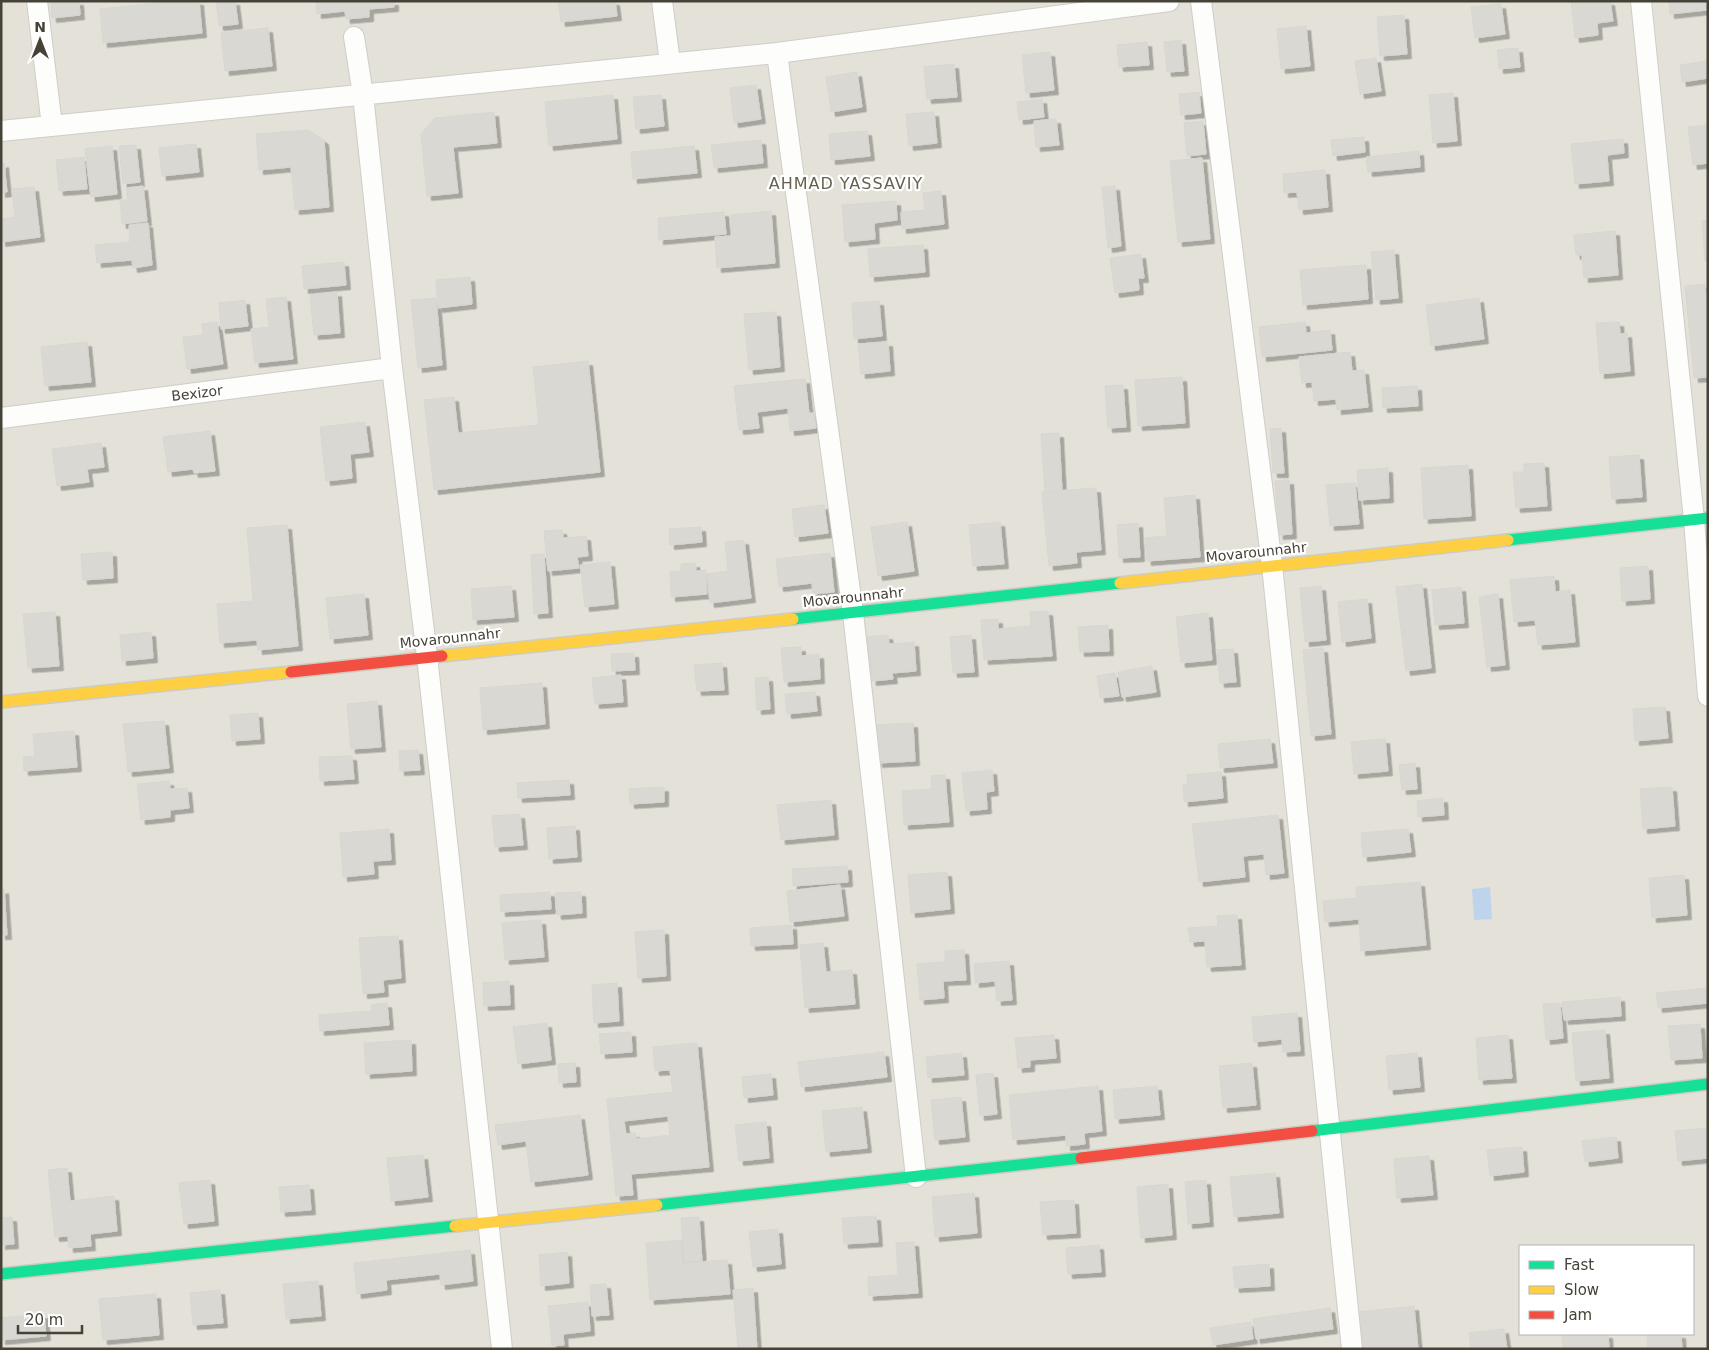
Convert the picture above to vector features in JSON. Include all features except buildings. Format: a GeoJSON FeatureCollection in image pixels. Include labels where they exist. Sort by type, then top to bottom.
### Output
{"type":"FeatureCollection","features":[{"type":"Feature","properties":{"kind":"street"},"geometry":{"type":"LineString","coordinates":[[37,1],[52,126]]}},
{"type":"Feature","properties":{"kind":"street"},"geometry":{"type":"LineString","coordinates":[[662,1],[670,63]]}},
{"type":"Feature","properties":{"kind":"street"},"geometry":{"type":"LineString","coordinates":[[1,131],[777,53],[1169,1]]}},
{"type":"Feature","properties":{"kind":"street"},"geometry":{"type":"LineString","coordinates":[[1201,1],[1272,565],[1352,1349]]}},
{"type":"Feature","properties":{"kind":"street"},"geometry":{"type":"LineString","coordinates":[[1640,1],[1701,519],[1708,696]]}},
{"type":"Feature","properties":{"kind":"street"},"geometry":{"type":"LineString","coordinates":[[354,37],[363,95],[392,368],[427,656],[486,1222],[502,1349]]}},
{"type":"Feature","properties":{"kind":"street"},"geometry":{"type":"LineString","coordinates":[[777,53],[853,613],[916,1177]]}},
{"type":"Feature","properties":{"kind":"street","name":"Bexizor"},"geometry":{"type":"LineString","coordinates":[[1,418],[392,368]]}},
{"type":"Feature","properties":{"kind":"street","name":"Movarounnahr"},"geometry":{"type":"LineString","coordinates":[[1,702],[853,613],[1272,565],[1701,519]]}},
{"type":"Feature","properties":{"kind":"street"},"geometry":{"type":"LineString","coordinates":[[1,1274],[916,1177],[1708,1084]]}},
{"type":"Feature","properties":{"kind":"shaded area"},"geometry":{"type":"Polygon","coordinates":[[[1,1],[1708,1],[1708,1349],[1,1349],[1,1]]]}},
{"type":"Feature","properties":{"kind":"water"},"geometry":{"type":"Polygon","coordinates":[[[1490,887],[1492,919],[1474,920],[1472,889],[1490,887]]]}},
{"type":"Feature","properties":{"kind":"traffic: fast"},"geometry":{"type":"LineString","coordinates":[[1508,540],[1708,518]]}},
{"type":"Feature","properties":{"kind":"traffic: fast"},"geometry":{"type":"LineString","coordinates":[[793,619],[1120,583]]}},
{"type":"Feature","properties":{"kind":"traffic: fast"},"geometry":{"type":"LineString","coordinates":[[1312,1131],[1708,1084]]}},
{"type":"Feature","properties":{"kind":"traffic: fast"},"geometry":{"type":"LineString","coordinates":[[657,1205],[1081,1158]]}},
{"type":"Feature","properties":{"kind":"traffic: fast"},"geometry":{"type":"LineString","coordinates":[[1,1274],[455,1226]]}},
{"type":"Feature","properties":{"kind":"traffic: slow"},"geometry":{"type":"LineString","coordinates":[[1120,583],[1508,540]]}},
{"type":"Feature","properties":{"kind":"traffic: slow"},"geometry":{"type":"LineString","coordinates":[[442,656],[793,619]]}},
{"type":"Feature","properties":{"kind":"traffic: slow"},"geometry":{"type":"LineString","coordinates":[[1,702],[291,672]]}},
{"type":"Feature","properties":{"kind":"traffic: slow"},"geometry":{"type":"LineString","coordinates":[[455,1226],[657,1205]]}},
{"type":"Feature","properties":{"kind":"traffic: jam"},"geometry":{"type":"LineString","coordinates":[[291,672],[442,656]]}},
{"type":"Feature","properties":{"kind":"traffic: jam"},"geometry":{"type":"LineString","coordinates":[[1081,1158],[1312,1131]]}},
{"type":"Feature","properties":{"kind":"district","name":"AHMAD YASSAVIY"},"geometry":{"type":"Point","coordinates":[846,183]}}]}
